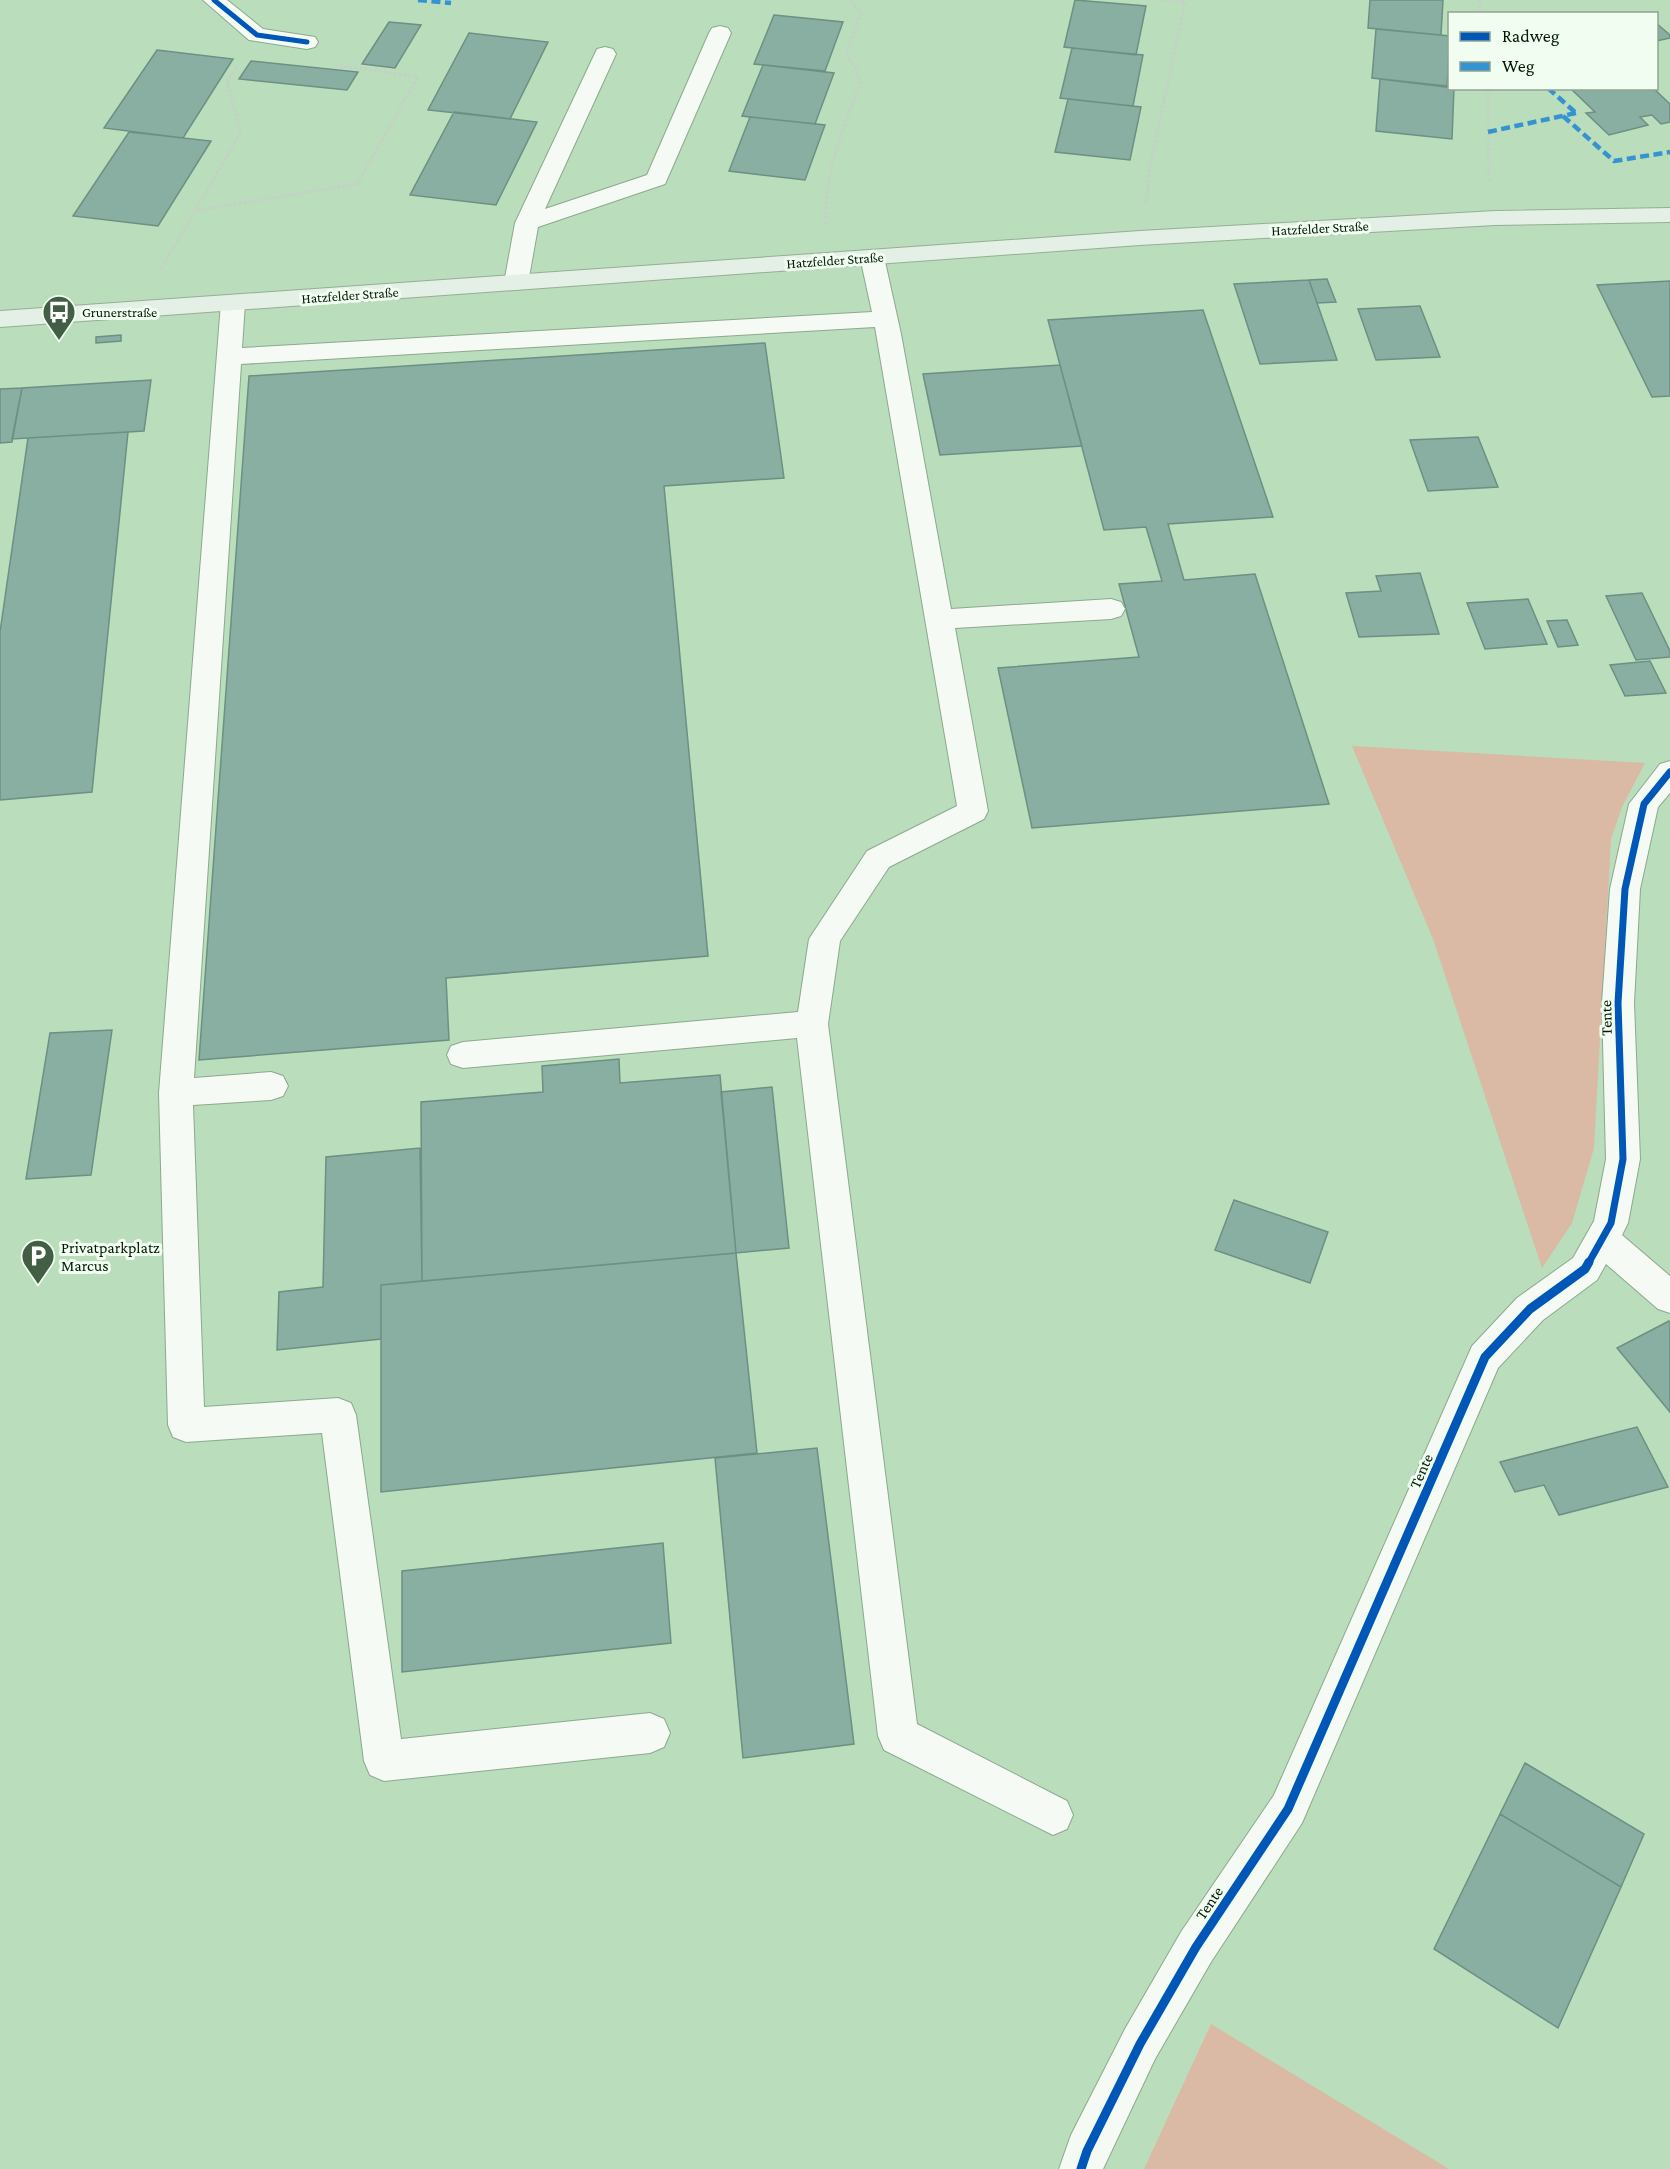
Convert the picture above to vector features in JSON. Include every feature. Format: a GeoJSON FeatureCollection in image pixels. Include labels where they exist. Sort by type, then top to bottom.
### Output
{"type":"FeatureCollection","features":[{"type":"Feature","properties":{"kind":"main road","name":"Hatzfelder Straße"},"geometry":{"type":"LineString","coordinates":[[0,320],[1140,238],[1495,218],[1670,215]]}},
{"type":"Feature","properties":{"kind":"street"},"geometry":{"type":"LineString","coordinates":[[214,0],[257,35],[307,42]]}},
{"type":"Feature","properties":{"kind":"street"},"geometry":{"type":"LineString","coordinates":[[527,223],[657,179],[720,33]]}},
{"type":"Feature","properties":{"kind":"street"},"geometry":{"type":"LineString","coordinates":[[516,283],[527,223],[605,54]]}},
{"type":"Feature","properties":{"kind":"street"},"geometry":{"type":"LineString","coordinates":[[872,257],[885,318],[973,811],[878,859],[825,939],[812,1024],[898,1736],[1053,1815]]}},
{"type":"Feature","properties":{"kind":"street"},"geometry":{"type":"LineString","coordinates":[[233,303],[176,1093],[186,1425],[338,1415],[384,1761],[650,1733]]}},
{"type":"Feature","properties":{"kind":"street"},"geometry":{"type":"LineString","coordinates":[[229,357],[885,318]]}},
{"type":"Feature","properties":{"kind":"street"},"geometry":{"type":"LineString","coordinates":[[939,620],[1111,609]]}},
{"type":"Feature","properties":{"kind":"street","name":"Tente"},"geometry":{"type":"LineString","coordinates":[[1081,2169],[1087,2151],[1140,2044],[1196,1947],[1288,1809],[1485,1358],[1530,1310],[1585,1269],[1611,1224],[1623,1159],[1618,1003],[1625,889],[1644,804],[1670,772]]}},
{"type":"Feature","properties":{"kind":"street"},"geometry":{"type":"LineString","coordinates":[[463,1055],[812,1024]]}},
{"type":"Feature","properties":{"kind":"street"},"geometry":{"type":"LineString","coordinates":[[176,1093],[271,1086]]}},
{"type":"Feature","properties":{"kind":"street"},"geometry":{"type":"LineString","coordinates":[[1602,1239],[1670,1298]]}},
{"type":"Feature","properties":{"kind":"path"},"geometry":{"type":"LineString","coordinates":[[835,260],[826,230],[823,202],[827,176],[860,83],[857,70],[846,54],[861,13],[849,0]]}},
{"type":"Feature","properties":{"kind":"path"},"geometry":{"type":"LineString","coordinates":[[1140,238],[1150,166],[1185,2],[1158,0]]}},
{"type":"Feature","properties":{"kind":"path"},"geometry":{"type":"LineString","coordinates":[[139,309],[241,132],[227,82],[257,35]]}},
{"type":"Feature","properties":{"kind":"path"},"geometry":{"type":"LineString","coordinates":[[194,211],[357,184],[418,78],[328,64],[307,42]]}},
{"type":"Feature","properties":{"kind":"path"},"geometry":{"type":"LineString","coordinates":[[1488,90],[1489,188],[1495,218]]}},
{"type":"Feature","properties":{"kind":"shaded area"},"geometry":{"type":"Polygon","coordinates":[[[1352,746],[1645,763],[1622,807],[1611,839],[1594,1148],[1572,1223],[1542,1268],[1433,939],[1352,746]]]}},
{"type":"Feature","properties":{"kind":"shaded area"},"geometry":{"type":"Polygon","coordinates":[[[1211,2024],[1449,2169],[1144,2169],[1211,2024]]]}},
{"type":"Feature","properties":{"kind":"building"},"geometry":{"type":"Polygon","coordinates":[[[1075,0],[1146,6],[1136,55],[1064,47],[1075,0]]]}},
{"type":"Feature","properties":{"kind":"building"},"geometry":{"type":"Polygon","coordinates":[[[1370,0],[1443,0],[1441,35],[1368,28],[1370,0]]]}},
{"type":"Feature","properties":{"kind":"building"},"geometry":{"type":"Polygon","coordinates":[[[774,15],[843,22],[825,71],[754,64],[774,15]]]}},
{"type":"Feature","properties":{"kind":"building"},"geometry":{"type":"Polygon","coordinates":[[[389,22],[421,25],[395,68],[362,64],[389,22]]]}},
{"type":"Feature","properties":{"kind":"building"},"geometry":{"type":"Polygon","coordinates":[[[1658,25],[1670,35],[1670,38],[1658,41],[1658,25]]]}},
{"type":"Feature","properties":{"kind":"building"},"geometry":{"type":"Polygon","coordinates":[[[1376,29],[1448,36],[1447,86],[1372,78],[1376,29]]]}},
{"type":"Feature","properties":{"kind":"building"},"geometry":{"type":"Polygon","coordinates":[[[469,33],[548,42],[510,119],[428,110],[469,33]]]}},
{"type":"Feature","properties":{"kind":"building"},"geometry":{"type":"Polygon","coordinates":[[[1072,48],[1143,55],[1133,106],[1060,98],[1072,48]]]}},
{"type":"Feature","properties":{"kind":"building"},"geometry":{"type":"Polygon","coordinates":[[[157,50],[233,59],[183,138],[104,128],[157,50]]]}},
{"type":"Feature","properties":{"kind":"building"},"geometry":{"type":"Polygon","coordinates":[[[251,61],[358,72],[347,90],[239,79],[251,61]]]}},
{"type":"Feature","properties":{"kind":"building"},"geometry":{"type":"Polygon","coordinates":[[[763,65],[834,73],[815,124],[742,116],[763,65]]]}},
{"type":"Feature","properties":{"kind":"building"},"geometry":{"type":"Polygon","coordinates":[[[1380,79],[1448,87],[1448,90],[1454,90],[1452,139],[1376,131],[1380,79]]]}},
{"type":"Feature","properties":{"kind":"building"},"geometry":{"type":"Polygon","coordinates":[[[1572,90],[1655,90],[1670,104],[1670,122],[1661,124],[1652,115],[1640,117],[1648,125],[1609,135],[1586,113],[1595,112],[1572,90]]]}},
{"type":"Feature","properties":{"kind":"building"},"geometry":{"type":"Polygon","coordinates":[[[1068,99],[1141,107],[1130,160],[1055,152],[1068,99]]]}},
{"type":"Feature","properties":{"kind":"building"},"geometry":{"type":"Polygon","coordinates":[[[454,112],[537,122],[496,205],[410,195],[454,112]]]}},
{"type":"Feature","properties":{"kind":"building"},"geometry":{"type":"Polygon","coordinates":[[[750,117],[825,125],[805,180],[729,171],[750,117]]]}},
{"type":"Feature","properties":{"kind":"building"},"geometry":{"type":"Polygon","coordinates":[[[129,132],[211,141],[158,226],[73,216],[129,132]]]}},
{"type":"Feature","properties":{"kind":"building"},"geometry":{"type":"Polygon","coordinates":[[[1327,279],[1336,302],[1317,303],[1309,280],[1327,279]]]}},
{"type":"Feature","properties":{"kind":"building"},"geometry":{"type":"Polygon","coordinates":[[[1309,280],[1337,360],[1260,364],[1234,284],[1309,280]]]}},
{"type":"Feature","properties":{"kind":"building"},"geometry":{"type":"Polygon","coordinates":[[[1670,281],[1670,396],[1652,397],[1597,285],[1670,281]]]}},
{"type":"Feature","properties":{"kind":"building"},"geometry":{"type":"Polygon","coordinates":[[[1420,306],[1440,357],[1376,360],[1358,309],[1420,306]]]}},
{"type":"Feature","properties":{"kind":"building"},"geometry":{"type":"Polygon","coordinates":[[[1203,310],[1273,517],[1168,524],[1184,580],[1255,574],[1329,804],[1032,828],[998,668],[1139,657],[1119,584],[1162,581],[1146,527],[1104,530],[1048,320],[1203,310]]]}},
{"type":"Feature","properties":{"kind":"building"},"geometry":{"type":"Polygon","coordinates":[[[121,335],[121,341],[96,343],[96,337],[121,335]]]}},
{"type":"Feature","properties":{"kind":"building"},"geometry":{"type":"Polygon","coordinates":[[[765,343],[784,478],[664,486],[708,956],[446,978],[449,1040],[199,1060],[249,376],[765,343]]]}},
{"type":"Feature","properties":{"kind":"building"},"geometry":{"type":"Polygon","coordinates":[[[1060,365],[1082,446],[940,455],[923,374],[1060,365]]]}},
{"type":"Feature","properties":{"kind":"building"},"geometry":{"type":"Polygon","coordinates":[[[151,380],[144,431],[12,439],[22,388],[151,380]]]}},
{"type":"Feature","properties":{"kind":"building"},"geometry":{"type":"Polygon","coordinates":[[[22,388],[12,442],[0,443],[0,389],[22,388]]]}},
{"type":"Feature","properties":{"kind":"building"},"geometry":{"type":"Polygon","coordinates":[[[128,432],[92,792],[0,800],[0,632],[28,438],[128,432]]]}},
{"type":"Feature","properties":{"kind":"building"},"geometry":{"type":"Polygon","coordinates":[[[1478,437],[1498,487],[1428,491],[1410,440],[1478,437]]]}},
{"type":"Feature","properties":{"kind":"building"},"geometry":{"type":"Polygon","coordinates":[[[1420,573],[1439,634],[1359,637],[1346,593],[1381,591],[1376,576],[1420,573]]]}},
{"type":"Feature","properties":{"kind":"building"},"geometry":{"type":"Polygon","coordinates":[[[1642,593],[1670,651],[1670,657],[1636,660],[1606,596],[1642,593]]]}},
{"type":"Feature","properties":{"kind":"building"},"geometry":{"type":"Polygon","coordinates":[[[1528,599],[1547,644],[1485,649],[1467,603],[1528,599]]]}},
{"type":"Feature","properties":{"kind":"building"},"geometry":{"type":"Polygon","coordinates":[[[1567,620],[1578,645],[1558,647],[1547,621],[1567,620]]]}},
{"type":"Feature","properties":{"kind":"building"},"geometry":{"type":"Polygon","coordinates":[[[1650,661],[1666,693],[1625,696],[1610,665],[1650,661]]]}},
{"type":"Feature","properties":{"kind":"building"},"geometry":{"type":"Polygon","coordinates":[[[112,1030],[91,1175],[26,1179],[50,1033],[112,1030]]]}},
{"type":"Feature","properties":{"kind":"building"},"geometry":{"type":"Polygon","coordinates":[[[619,1059],[620,1083],[720,1075],[736,1253],[422,1281],[421,1102],[543,1092],[542,1066],[619,1059]]]}},
{"type":"Feature","properties":{"kind":"building"},"geometry":{"type":"Polygon","coordinates":[[[772,1087],[789,1248],[736,1253],[721,1092],[772,1087]]]}},
{"type":"Feature","properties":{"kind":"building"},"geometry":{"type":"Polygon","coordinates":[[[420,1148],[422,1281],[381,1285],[381,1339],[277,1350],[279,1292],[323,1287],[326,1157],[420,1148]]]}},
{"type":"Feature","properties":{"kind":"building"},"geometry":{"type":"Polygon","coordinates":[[[1234,1200],[1328,1232],[1310,1283],[1215,1250],[1234,1200]]]}},
{"type":"Feature","properties":{"kind":"building"},"geometry":{"type":"Polygon","coordinates":[[[736,1253],[757,1453],[381,1492],[381,1285],[736,1253]]]}},
{"type":"Feature","properties":{"kind":"building"},"geometry":{"type":"Polygon","coordinates":[[[1670,1322],[1670,1412],[1617,1348],[1670,1322]]]}},
{"type":"Feature","properties":{"kind":"building"},"geometry":{"type":"Polygon","coordinates":[[[1637,1427],[1668,1487],[1559,1515],[1544,1485],[1515,1492],[1500,1462],[1637,1427]]]}},
{"type":"Feature","properties":{"kind":"building"},"geometry":{"type":"Polygon","coordinates":[[[817,1448],[854,1744],[743,1758],[715,1458],[817,1448]]]}},
{"type":"Feature","properties":{"kind":"building"},"geometry":{"type":"Polygon","coordinates":[[[663,1543],[671,1643],[402,1672],[402,1571],[663,1543]]]}},
{"type":"Feature","properties":{"kind":"building"},"geometry":{"type":"Polygon","coordinates":[[[1525,1763],[1644,1834],[1621,1887],[1500,1814],[1525,1763]]]}},
{"type":"Feature","properties":{"kind":"building"},"geometry":{"type":"Polygon","coordinates":[[[1500,1814],[1621,1887],[1558,2028],[1434,1949],[1500,1814]]]}},
{"type":"Feature","properties":{"kind":"marked path"},"geometry":{"type":"LineString","coordinates":[[418,0],[451,3]]}},
{"type":"Feature","properties":{"kind":"marked path"},"geometry":{"type":"LineString","coordinates":[[1550,90],[1576,113]]}},
{"type":"Feature","properties":{"kind":"marked path"},"geometry":{"type":"LineString","coordinates":[[1488,132],[1576,113]]}},
{"type":"Feature","properties":{"kind":"marked path"},"geometry":{"type":"LineString","coordinates":[[1563,116],[1614,161],[1670,152]]}},
{"type":"Feature","properties":{"kind":"cycle path"},"geometry":{"type":"LineString","coordinates":[[214,0],[257,35],[307,42]]}},
{"type":"Feature","properties":{"kind":"cycle path"},"geometry":{"type":"LineString","coordinates":[[1081,2169],[1087,2151],[1140,2044],[1196,1947],[1288,1809],[1485,1357],[1530,1309],[1585,1269],[1611,1223],[1623,1159],[1618,1003],[1625,889],[1644,804],[1670,772]]}},
{"type":"Feature","properties":{"kind":"place","name":"Grunerstraße"},"geometry":{"type":"Point","coordinates":[59,341]}},
{"type":"Feature","properties":{"kind":"place","name":"Privatparkplatz Marcus"},"geometry":{"type":"Point","coordinates":[38,1285]}}]}
